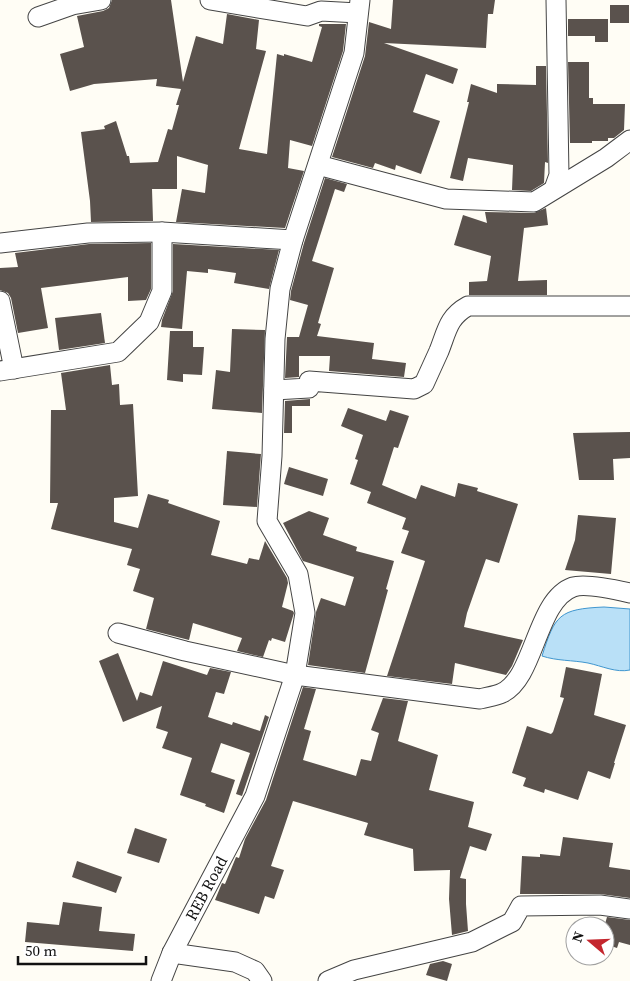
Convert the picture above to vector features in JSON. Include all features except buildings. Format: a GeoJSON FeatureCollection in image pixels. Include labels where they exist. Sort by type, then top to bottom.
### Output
{"type":"FeatureCollection","features":[{"type":"Feature","properties":{"kind":"street"},"geometry":{"type":"LineString","coordinates":[[38,17],[72,5],[102,0]]}},
{"type":"Feature","properties":{"kind":"street"},"geometry":{"type":"LineString","coordinates":[[210,0],[307,16],[321,11],[359,6]]}},
{"type":"Feature","properties":{"kind":"street"},"geometry":{"type":"LineString","coordinates":[[554,189],[560,175],[556,0]]}},
{"type":"Feature","properties":{"kind":"street","name":"REB Road"},"geometry":{"type":"LineString","coordinates":[[161,981],[172,953],[255,796],[295,675],[305,612],[298,574],[267,521],[272,456],[275,339],[280,289],[354,53],[359,6]]}},
{"type":"Feature","properties":{"kind":"street"},"geometry":{"type":"LineString","coordinates":[[318,165],[446,198],[534,202],[606,158],[630,140]]}},
{"type":"Feature","properties":{"kind":"street"},"geometry":{"type":"LineString","coordinates":[[0,302],[7,370],[118,352],[149,322],[162,292],[162,232]]}},
{"type":"Feature","properties":{"kind":"street"},"geometry":{"type":"LineString","coordinates":[[0,243],[88,233],[162,232],[294,240]]}},
{"type":"Feature","properties":{"kind":"street"},"geometry":{"type":"LineString","coordinates":[[274,390],[309,388],[309,381],[414,389],[424,384],[440,350],[449,323],[458,311],[468,306],[630,306]]}},
{"type":"Feature","properties":{"kind":"street"},"geometry":{"type":"LineString","coordinates":[[118,633],[185,651],[295,675],[480,699],[503,693],[518,680],[547,614],[562,594],[574,586],[602,587],[630,593]]}},
{"type":"Feature","properties":{"kind":"street"},"geometry":{"type":"LineString","coordinates":[[328,981],[354,970],[472,942],[512,922],[521,906],[600,905],[630,909]]}},
{"type":"Feature","properties":{"kind":"street"},"geometry":{"type":"LineString","coordinates":[[172,953],[235,962],[255,971],[262,981]]}},
{"type":"Feature","properties":{"kind":"water"},"geometry":{"type":"Polygon","coordinates":[[[604,607],[630,609],[630,670],[614,670],[588,663],[542,656],[551,631],[561,617],[577,610],[604,607]]]}}]}
